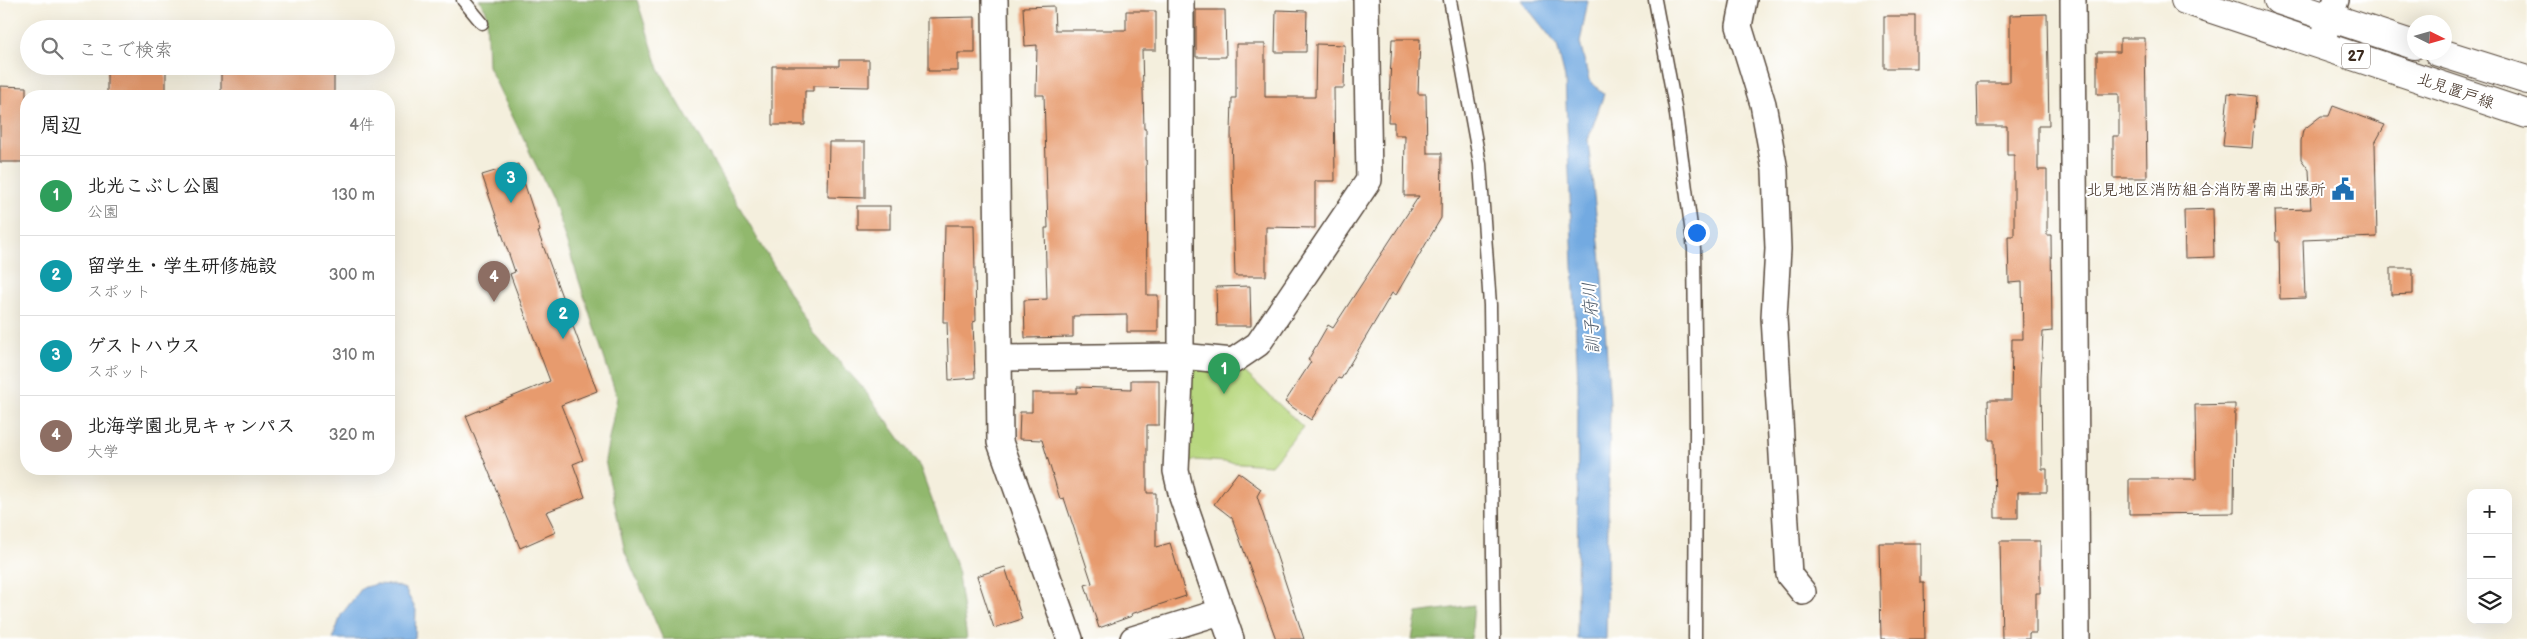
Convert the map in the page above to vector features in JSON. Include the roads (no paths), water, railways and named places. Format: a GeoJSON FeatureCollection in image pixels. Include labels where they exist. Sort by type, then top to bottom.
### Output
{"type":"FeatureCollection","features":[{"type":"Feature","properties":{"kind":"main road","name":"北見置戸線"},"geometry":{"type":"LineString","coordinates":[[2185,0],[2521,112]]}},
{"type":"Feature","properties":{"kind":"main road","name":"北見置戸線"},"geometry":{"type":"LineString","coordinates":[[2278,0],[2334,10],[2407,42]]}},
{"type":"Feature","properties":{"kind":"main road","name":"北見置戸線"},"geometry":{"type":"LineString","coordinates":[[2452,56],[2526,78]]}},
{"type":"Feature","properties":{"kind":"street"},"geometry":{"type":"LineString","coordinates":[[995,0],[1000,442],[1070,639]]}},
{"type":"Feature","properties":{"kind":"street"},"geometry":{"type":"LineString","coordinates":[[1181,0],[1181,356],[1176,471],[1182,497],[1220,612],[1231,639]]}},
{"type":"Feature","properties":{"kind":"street"},"geometry":{"type":"LineString","coordinates":[[1000,358],[1181,356],[1233,361],[1258,344],[1369,180],[1366,0]]}},
{"type":"Feature","properties":{"kind":"street"},"geometry":{"type":"LineString","coordinates":[[1744,0],[1739,26],[1763,104],[1775,170],[1778,249],[1774,317],[1789,575],[1803,592]]}},
{"type":"Feature","properties":{"kind":"street"},"geometry":{"type":"LineString","coordinates":[[2073,0],[2077,639]]}},
{"type":"Feature","properties":{"kind":"street"},"geometry":{"type":"LineString","coordinates":[[2321,44],[2334,10]]}},
{"type":"Feature","properties":{"kind":"street"},"geometry":{"type":"LineString","coordinates":[[2521,112],[2526,78]]}},
{"type":"Feature","properties":{"kind":"street"},"geometry":{"type":"LineString","coordinates":[[1133,639],[1220,612]]}},
{"type":"Feature","properties":{"kind":"lane"},"geometry":{"type":"LineString","coordinates":[[463,0],[482,22]]}},
{"type":"Feature","properties":{"kind":"lane"},"geometry":{"type":"LineString","coordinates":[[1450,0],[1480,164],[1490,305],[1494,639]]}},
{"type":"Feature","properties":{"kind":"lane"},"geometry":{"type":"LineString","coordinates":[[1655,0],[1675,107],[1694,249],[1696,428],[1694,639]]}},
{"type":"Feature","properties":{"kind":"water","name":"訓子府川"},"geometry":{"type":"Polygon","coordinates":[[[1521,0],[1588,0],[1580,43],[1589,80],[1604,94],[1588,140],[1601,261],[1610,406],[1606,639],[1577,639],[1578,383],[1565,78],[1557,45],[1521,0]]]}},
{"type":"Feature","properties":{"kind":"water"},"geometry":{"type":"Polygon","coordinates":[[[376,584],[394,585],[405,589],[416,610],[415,639],[333,639],[341,615],[362,588],[376,584]]]}},
{"type":"Feature","properties":{"kind":"place","name":"北見地区消防組合消防署南出張所"},"geometry":{"type":"Point","coordinates":[2343,189]}},
{"type":"Feature","properties":{"kind":"place","name":"ゲストハウス"},"geometry":{"type":"Point","coordinates":[511,203]}},
{"type":"Feature","properties":{"kind":"place","name":"北海学園北見キャンパス"},"geometry":{"type":"Point","coordinates":[494,302]}},
{"type":"Feature","properties":{"kind":"place","name":"留学生・学生研修施設"},"geometry":{"type":"Point","coordinates":[563,339]}},
{"type":"Feature","properties":{"kind":"place","name":"北光こぶし公園"},"geometry":{"type":"Point","coordinates":[1224,394]}}]}
